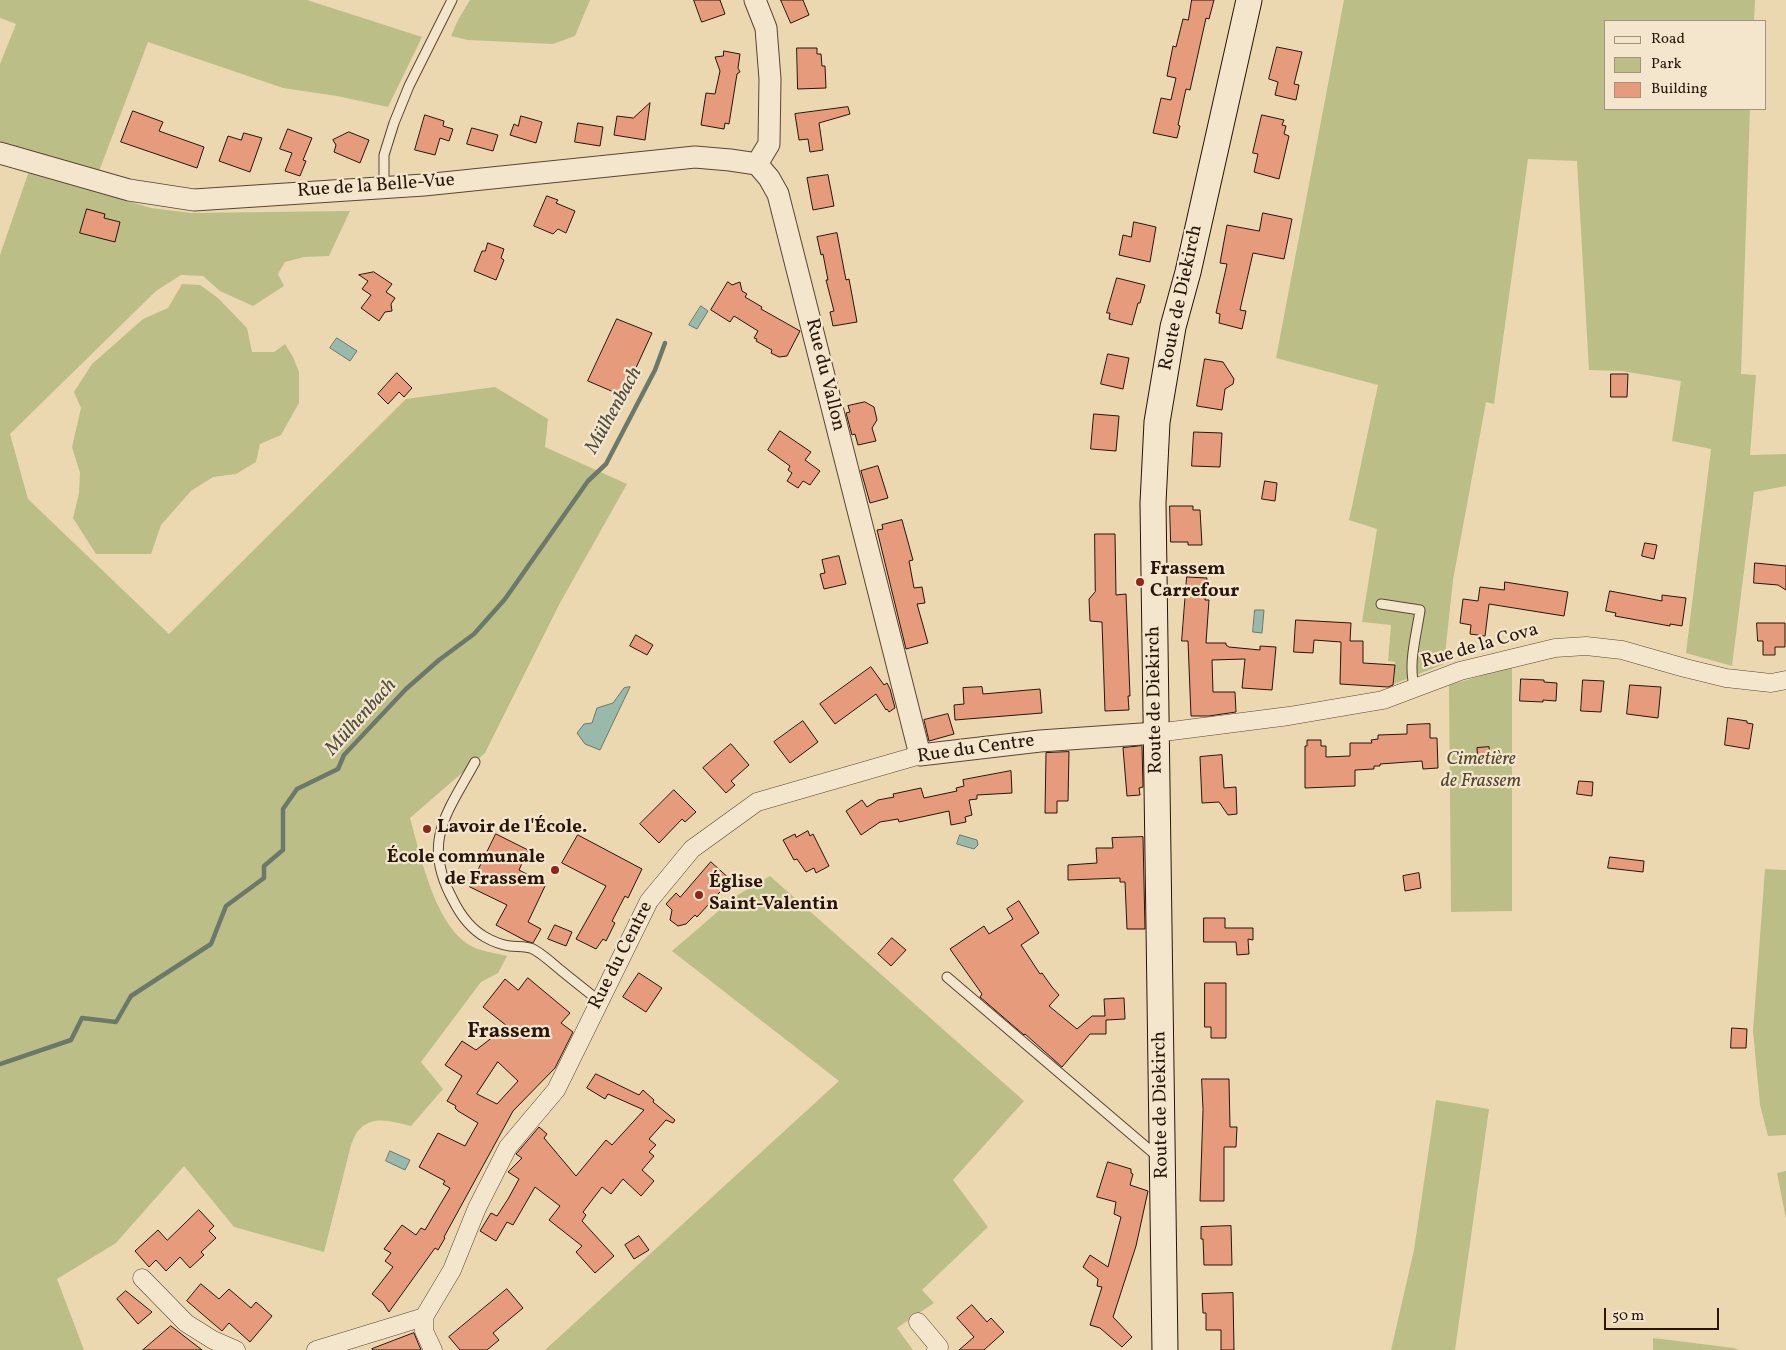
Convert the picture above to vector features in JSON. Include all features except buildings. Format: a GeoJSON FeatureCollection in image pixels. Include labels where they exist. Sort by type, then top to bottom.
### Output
{"type":"FeatureCollection","features":[{"type":"Feature","properties":{"kind":"main road","name":"Route de Diekirch"},"geometry":{"type":"LineString","coordinates":[[1165,1350],[1153,503],[1157,422],[1173,327],[1188,272],[1249,0]]}},
{"type":"Feature","properties":{"kind":"street"},"geometry":{"type":"LineString","coordinates":[[755,0],[766,28],[770,79],[769,144],[757,164]]}},
{"type":"Feature","properties":{"kind":"street","name":"Rue de la Belle-Vue"},"geometry":{"type":"LineString","coordinates":[[0,153],[130,190],[194,200],[384,187],[696,157],[757,164]]}},
{"type":"Feature","properties":{"kind":"street","name":"Rue du Vallon"},"geometry":{"type":"LineString","coordinates":[[757,164],[770,178],[778,194],[920,756]]}},
{"type":"Feature","properties":{"kind":"street","name":"Rue de la Cova"},"geometry":{"type":"LineString","coordinates":[[1156,733],[1289,716],[1383,700],[1470,668],[1555,648],[1586,646],[1622,650],[1726,678],[1771,683],[1786,680]]}},
{"type":"Feature","properties":{"kind":"street","name":"Rue du Centre"},"geometry":{"type":"LineString","coordinates":[[424,1317],[452,1270],[477,1208],[508,1147],[556,1090],[649,901],[692,849],[757,802],[920,756],[1040,741],[1156,733]]}},
{"type":"Feature","properties":{"kind":"street"},"geometry":{"type":"LineString","coordinates":[[142,1278],[186,1323],[213,1340],[236,1350]]}},
{"type":"Feature","properties":{"kind":"street"},"geometry":{"type":"LineString","coordinates":[[316,1350],[424,1317],[424,1331],[433,1350]]}},
{"type":"Feature","properties":{"kind":"street"},"geometry":{"type":"LineString","coordinates":[[918,1322],[939,1347],[936,1350]]}},
{"type":"Feature","properties":{"kind":"lane"},"geometry":{"type":"LineString","coordinates":[[384,187],[384,155],[394,123],[409,86],[452,0]]}},
{"type":"Feature","properties":{"kind":"lane"},"geometry":{"type":"LineString","coordinates":[[1381,604],[1420,610],[1411,678],[1415,688]]}},
{"type":"Feature","properties":{"kind":"lane"},"geometry":{"type":"LineString","coordinates":[[475,762],[445,816],[438,836],[441,874],[446,888],[458,909],[471,926],[485,937],[508,946],[531,948],[599,1001]]}},
{"type":"Feature","properties":{"kind":"lane"},"geometry":{"type":"LineString","coordinates":[[947,978],[1163,1161]]}},
{"type":"Feature","properties":{"kind":"green space"},"geometry":{"type":"Polygon","coordinates":[[[0,0],[307,0],[422,37],[388,107],[337,96],[283,88],[148,42],[98,174],[0,146],[0,64],[16,24],[0,18],[0,0]]]}},
{"type":"Feature","properties":{"kind":"green space"},"geometry":{"type":"Polygon","coordinates":[[[470,0],[590,0],[575,36],[553,44],[468,40],[451,36],[470,0]]]}},
{"type":"Feature","properties":{"kind":"green space"},"geometry":{"type":"Polygon","coordinates":[[[1344,0],[1755,0],[1754,20],[1604,20],[1604,110],[1750,110],[1741,374],[1756,375],[1750,455],[1786,454],[1786,486],[1754,492],[1732,666],[1686,653],[1711,449],[1672,441],[1681,381],[1622,371],[1589,370],[1577,161],[1528,159],[1494,404],[1486,402],[1453,580],[1444,664],[1394,684],[1395,662],[1388,661],[1391,625],[1362,622],[1377,529],[1349,520],[1378,385],[1276,358],[1344,0]]]}},
{"type":"Feature","properties":{"kind":"green space"},"geometry":{"type":"Polygon","coordinates":[[[29,171],[151,208],[191,213],[350,211],[329,256],[304,257],[285,262],[278,274],[284,286],[253,306],[220,291],[203,276],[181,275],[156,291],[10,434],[28,499],[169,634],[406,399],[495,387],[548,419],[545,447],[627,484],[560,603],[485,753],[410,818],[431,890],[449,924],[460,938],[473,947],[507,956],[498,973],[481,982],[421,1062],[443,1089],[411,1126],[390,1121],[376,1121],[370,1122],[357,1132],[351,1145],[324,1252],[234,1227],[184,1166],[116,1243],[57,1279],[84,1350],[0,1350],[0,255],[29,171]]]}},
{"type":"Feature","properties":{"kind":"green space"},"geometry":{"type":"Polygon","coordinates":[[[182,284],[200,285],[218,298],[247,328],[252,352],[274,352],[285,344],[299,372],[299,403],[281,435],[260,444],[256,462],[236,474],[213,477],[191,491],[161,525],[151,554],[96,554],[73,518],[79,493],[80,473],[72,447],[81,408],[74,392],[92,364],[143,319],[168,308],[182,284]]]}},
{"type":"Feature","properties":{"kind":"green space","name":"Cimetière de Frassem"},"geometry":{"type":"Polygon","coordinates":[[[1512,667],[1512,911],[1451,912],[1449,685],[1512,667]]]}},
{"type":"Feature","properties":{"kind":"green space"},"geometry":{"type":"Polygon","coordinates":[[[1765,869],[1786,870],[1786,1135],[1768,1136],[1760,1105],[1753,1031],[1765,869]]]}},
{"type":"Feature","properties":{"kind":"green space"},"geometry":{"type":"Polygon","coordinates":[[[770,876],[1024,1101],[953,1180],[988,1227],[922,1290],[934,1303],[897,1328],[913,1350],[545,1350],[839,1081],[672,951],[736,896],[770,876]]]}},
{"type":"Feature","properties":{"kind":"green space"},"geometry":{"type":"Polygon","coordinates":[[[1436,1100],[1489,1109],[1455,1350],[1391,1350],[1414,1250],[1436,1100]]]}},
{"type":"Feature","properties":{"kind":"green space"},"geometry":{"type":"Polygon","coordinates":[[[1786,1171],[1786,1219],[1777,1173],[1786,1171]]]}},
{"type":"Feature","properties":{"kind":"green space"},"geometry":{"type":"Polygon","coordinates":[[[1653,1338],[1734,1348],[1739,1350],[1653,1350],[1653,1338]]]}},
{"type":"Feature","properties":{"kind":"shaded area"},"geometry":{"type":"Polygon","coordinates":[[[701,306],[708,311],[697,329],[689,325],[701,306]]]}},
{"type":"Feature","properties":{"kind":"shaded area"},"geometry":{"type":"Polygon","coordinates":[[[337,338],[357,351],[350,361],[330,348],[337,338]]]}},
{"type":"Feature","properties":{"kind":"shaded area"},"geometry":{"type":"Polygon","coordinates":[[[1255,610],[1264,610],[1262,633],[1253,632],[1255,610]]]}},
{"type":"Feature","properties":{"kind":"shaded area"},"geometry":{"type":"Polygon","coordinates":[[[630,687],[600,750],[585,744],[577,733],[584,724],[592,723],[597,708],[613,703],[624,688],[630,687]]]}},
{"type":"Feature","properties":{"kind":"shaded area"},"geometry":{"type":"Polygon","coordinates":[[[960,835],[977,840],[978,845],[974,849],[957,844],[960,835]]]}},
{"type":"Feature","properties":{"kind":"shaded area"},"geometry":{"type":"Polygon","coordinates":[[[390,1151],[410,1160],[405,1170],[386,1161],[390,1151]]]}},
{"type":"Feature","properties":{"kind":"waterway","name":"Mülhenbach"},"geometry":{"type":"LineString","coordinates":[[0,1064],[71,1040],[82,1018],[116,1022],[131,996],[211,944],[226,906],[264,878],[264,866],[283,850],[283,809],[297,789],[338,769],[344,755],[406,689],[439,660],[474,634],[505,599],[588,481],[606,464],[655,370],[665,343]]}},
{"type":"Feature","properties":{"kind":"place","name":"Frassem Carrefour"},"geometry":{"type":"Point","coordinates":[1140,582]}},
{"type":"Feature","properties":{"kind":"place","name":"Lavoir de l'École."},"geometry":{"type":"Point","coordinates":[427,829]}},
{"type":"Feature","properties":{"kind":"place","name":"École communale de Frassem"},"geometry":{"type":"Point","coordinates":[555,870]}},
{"type":"Feature","properties":{"kind":"place","name":"Église Saint-Valentin"},"geometry":{"type":"Point","coordinates":[699,895]}},
{"type":"Feature","properties":{"kind":"district","name":"Frassem"},"geometry":{"type":"Point","coordinates":[509,1033]}}]}
